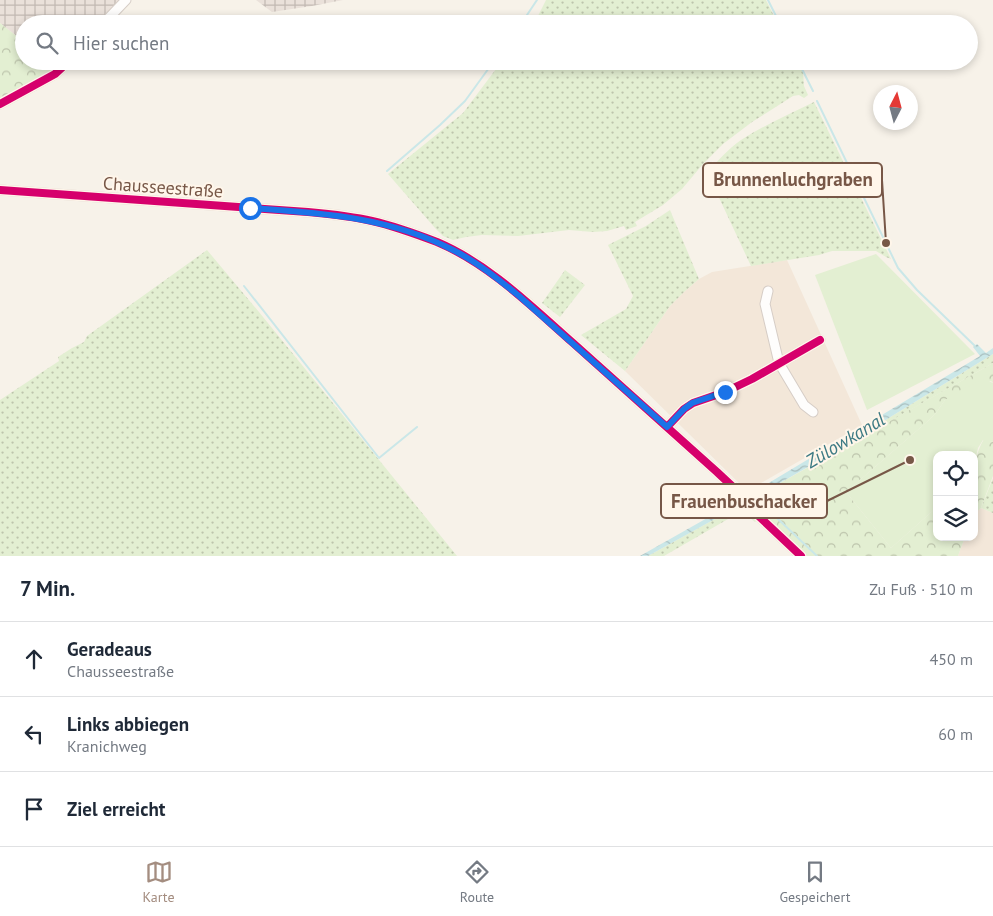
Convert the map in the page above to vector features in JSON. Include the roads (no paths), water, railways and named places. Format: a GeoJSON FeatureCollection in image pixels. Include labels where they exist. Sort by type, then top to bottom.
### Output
{"type":"FeatureCollection","features":[{"type":"Feature","properties":{"kind":"street"},"geometry":{"type":"LineString","coordinates":[[112,15],[126,0]]}},
{"type":"Feature","properties":{"kind":"street"},"geometry":{"type":"LineString","coordinates":[[0,104],[60,70]]}},
{"type":"Feature","properties":{"kind":"street","name":"Chausseestraße"},"geometry":{"type":"LineString","coordinates":[[0,190],[308,212],[372,221],[437,242],[455,251],[498,279],[531,306],[717,472],[748,506],[801,556]]}},
{"type":"Feature","properties":{"kind":"street"},"geometry":{"type":"LineString","coordinates":[[768,291],[765,304],[779,363],[804,405],[813,412]]}},
{"type":"Feature","properties":{"kind":"street"},"geometry":{"type":"LineString","coordinates":[[667,427],[692,403],[725,392],[752,380],[820,340]]}},
{"type":"Feature","properties":{"kind":"water","name":"Zülowkanal"},"geometry":{"type":"Polygon","coordinates":[[[977,344],[986,353],[993,348],[993,354],[822,459],[757,496],[761,501],[759,504],[753,498],[648,556],[640,556],[762,487],[980,356],[973,347],[977,344]]]}},
{"type":"Feature","properties":{"kind":"waterway"},"geometry":{"type":"LineString","coordinates":[[527,15],[537,0]]}},
{"type":"Feature","properties":{"kind":"waterway"},"geometry":{"type":"LineString","coordinates":[[768,0],[776,15]]}},
{"type":"Feature","properties":{"kind":"waterway"},"geometry":{"type":"LineString","coordinates":[[387,171],[465,101],[487,70]]}},
{"type":"Feature","properties":{"kind":"waterway"},"geometry":{"type":"LineString","coordinates":[[802,70],[813,91]]}},
{"type":"Feature","properties":{"kind":"waterway"},"geometry":{"type":"LineString","coordinates":[[817,101],[898,268],[917,290],[975,346]]}},
{"type":"Feature","properties":{"kind":"waterway"},"geometry":{"type":"LineString","coordinates":[[244,286],[379,458],[417,427]]}},
{"type":"Feature","properties":{"kind":"waterway"},"geometry":{"type":"LineString","coordinates":[[759,501],[817,556]]}},
{"type":"Feature","properties":{"kind":"place","name":"Brunnenluchgraben"},"geometry":{"type":"Point","coordinates":[886,243]}},
{"type":"Feature","properties":{"kind":"place","name":"Frauenbuschacker"},"geometry":{"type":"Point","coordinates":[910,460]}}]}
